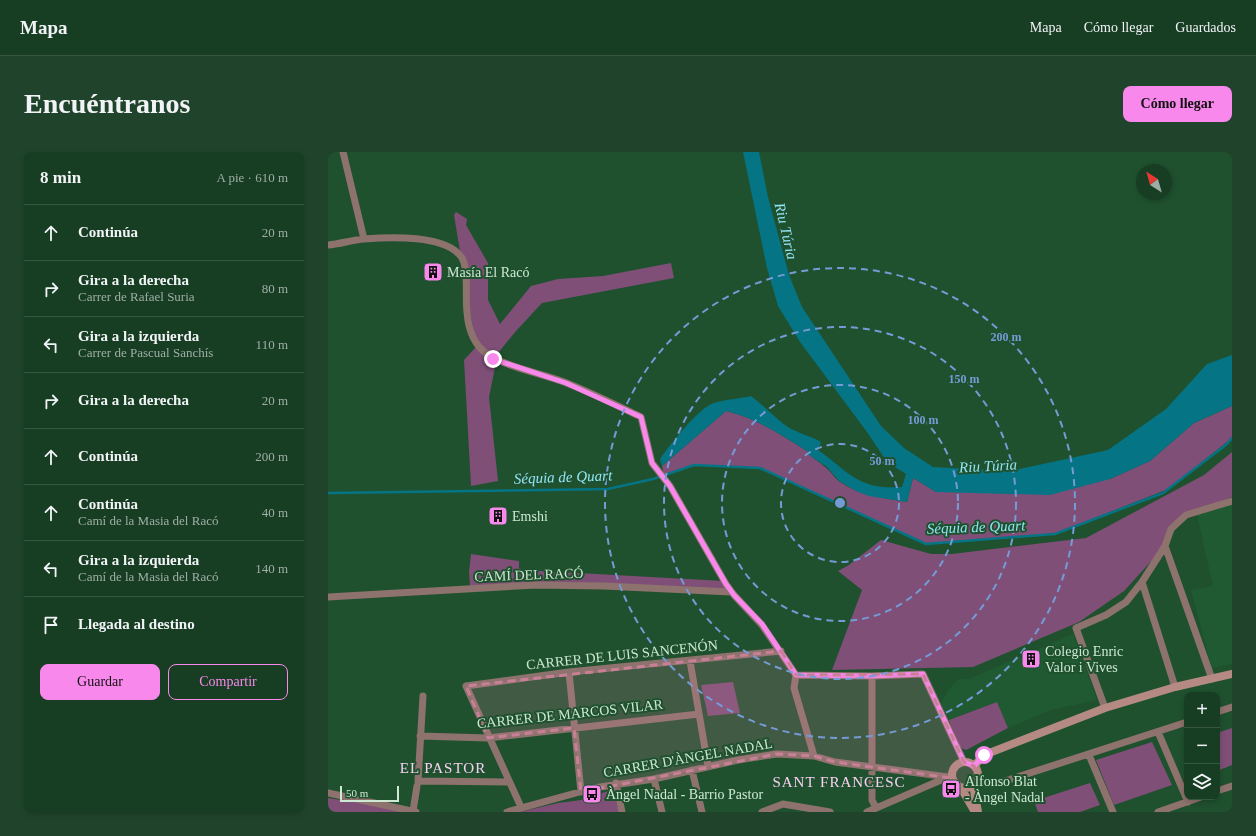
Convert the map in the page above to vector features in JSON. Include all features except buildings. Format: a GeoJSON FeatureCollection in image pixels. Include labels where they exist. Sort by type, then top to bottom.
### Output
{"type":"FeatureCollection","features":[{"type":"Feature","properties":{"kind":"street"},"geometry":{"type":"LineString","coordinates":[[343,152],[364,239]]}},
{"type":"Feature","properties":{"kind":"street"},"geometry":{"type":"LineString","coordinates":[[328,245],[364,239],[427,239],[445,244],[462,258],[465,270],[467,317],[477,345],[493,359],[566,383],[641,417],[652,463],[670,486],[731,592],[762,624],[796,675],[794,688],[814,756]]}},
{"type":"Feature","properties":{"kind":"street"},"geometry":{"type":"LineString","coordinates":[[1105,708],[1076,628],[1106,615],[1126,602],[1142,582],[1165,546],[1171,529],[1186,515],[1232,501]]}},
{"type":"Feature","properties":{"kind":"street"},"geometry":{"type":"LineString","coordinates":[[1165,546],[1212,679]]}},
{"type":"Feature","properties":{"kind":"street"},"geometry":{"type":"LineString","coordinates":[[1142,582],[1175,687]]}},
{"type":"Feature","properties":{"kind":"street","name":"CAMÍ DEL RACÓ"},"geometry":{"type":"LineString","coordinates":[[328,597],[536,585],[604,586],[731,592]]}},
{"type":"Feature","properties":{"kind":"street","name":"CARRER DE LUIS SANCENÓN"},"geometry":{"type":"LineString","coordinates":[[488,738],[466,686],[568,672],[781,651]]}},
{"type":"Feature","properties":{"kind":"street"},"geometry":{"type":"LineString","coordinates":[[690,661],[708,766]]}},
{"type":"Feature","properties":{"kind":"street"},"geometry":{"type":"LineString","coordinates":[[568,672],[581,792]]}},
{"type":"Feature","properties":{"kind":"street"},"geometry":{"type":"LineString","coordinates":[[796,675],[872,676],[923,674],[964,762],[974,766],[978,774],[975,782],[978,812]]}},
{"type":"Feature","properties":{"kind":"street"},"geometry":{"type":"LineString","coordinates":[[974,766],[984,755],[1105,708],[1175,687],[1232,674]]}},
{"type":"Feature","properties":{"kind":"street"},"geometry":{"type":"LineString","coordinates":[[872,676],[874,767],[872,800],[876,808]]}},
{"type":"Feature","properties":{"kind":"street"},"geometry":{"type":"LineString","coordinates":[[328,794],[414,812],[423,696]]}},
{"type":"Feature","properties":{"kind":"street"},"geometry":{"type":"LineString","coordinates":[[1220,711],[1232,707]]}},
{"type":"Feature","properties":{"kind":"street","name":"CARRER DE MARCOS VILAR"},"geometry":{"type":"LineString","coordinates":[[420,736],[488,738],[699,714]]}},
{"type":"Feature","properties":{"kind":"street"},"geometry":{"type":"LineString","coordinates":[[961,788],[965,788],[975,782],[987,784],[999,783],[1184,723]]}},
{"type":"Feature","properties":{"kind":"street"},"geometry":{"type":"LineString","coordinates":[[1158,732],[1188,802]]}},
{"type":"Feature","properties":{"kind":"street"},"geometry":{"type":"LineString","coordinates":[[488,738],[521,807]]}},
{"type":"Feature","properties":{"kind":"street","name":"CARRER D'ÀNGEL NADAL"},"geometry":{"type":"LineString","coordinates":[[507,812],[521,807],[616,783],[654,779],[708,766],[777,754],[814,756],[835,762],[950,776]]}},
{"type":"Feature","properties":{"kind":"street"},"geometry":{"type":"LineString","coordinates":[[1089,755],[1113,812]]}},
{"type":"Feature","properties":{"kind":"street"},"geometry":{"type":"LineString","coordinates":[[867,812],[950,776],[955,767],[964,762]]}},
{"type":"Feature","properties":{"kind":"street"},"geometry":{"type":"LineString","coordinates":[[692,770],[702,812]]}},
{"type":"Feature","properties":{"kind":"street"},"geometry":{"type":"LineString","coordinates":[[950,776],[955,784],[961,788],[975,812]]}},
{"type":"Feature","properties":{"kind":"street"},"geometry":{"type":"LineString","coordinates":[[654,779],[662,812]]}},
{"type":"Feature","properties":{"kind":"street"},"geometry":{"type":"LineString","coordinates":[[417,784],[509,782]]}},
{"type":"Feature","properties":{"kind":"street"},"geometry":{"type":"LineString","coordinates":[[616,783],[622,812]]}},
{"type":"Feature","properties":{"kind":"street"},"geometry":{"type":"LineString","coordinates":[[1220,790],[1232,786]]}},
{"type":"Feature","properties":{"kind":"street"},"geometry":{"type":"LineString","coordinates":[[1158,812],[1193,800]]}},
{"type":"Feature","properties":{"kind":"street"},"geometry":{"type":"LineString","coordinates":[[762,812],[783,804],[830,812]]}},
{"type":"Feature","properties":{"kind":"highlighted area"},"geometry":{"type":"Polygon","coordinates":[[[781,651],[796,675],[923,674],[964,762],[974,766],[978,774],[973,785],[965,788],[958,787],[951,778],[835,762],[814,756],[777,754],[581,792],[574,728],[488,738],[466,686],[781,651]]]}},
{"type":"Feature","properties":{"kind":"shaded area"},"geometry":{"type":"Polygon","coordinates":[[[456,212],[467,219],[466,225],[488,263],[488,300],[500,324],[531,286],[558,279],[603,276],[671,263],[674,278],[542,303],[498,353],[489,397],[498,481],[471,486],[464,360],[476,347],[454,215],[456,212]]]}},
{"type":"Feature","properties":{"kind":"shaded area"},"geometry":{"type":"Polygon","coordinates":[[[1232,406],[1232,438],[1168,489],[1055,534],[926,544],[760,468],[694,465],[664,475],[662,466],[726,411],[748,418],[778,433],[807,451],[838,480],[848,487],[872,496],[907,502],[913,478],[936,492],[1110,479],[1150,461],[1194,423],[1232,406]]]}},
{"type":"Feature","properties":{"kind":"shaded area"},"geometry":{"type":"Polygon","coordinates":[[[1232,452],[1232,497],[1186,515],[1171,529],[1165,546],[1124,591],[1079,622],[973,667],[832,670],[862,590],[838,571],[849,565],[881,540],[931,554],[952,554],[1086,538],[1204,475],[1232,452]]]}},
{"type":"Feature","properties":{"kind":"shaded area"},"geometry":{"type":"Polygon","coordinates":[[[1232,504],[1232,664],[1212,668],[1191,590],[1213,586],[1197,515],[1232,504]]]}},
{"type":"Feature","properties":{"kind":"shaded area"},"geometry":{"type":"Polygon","coordinates":[[[471,554],[519,561],[519,568],[523,570],[724,581],[731,592],[470,586],[469,572],[471,554]]]}},
{"type":"Feature","properties":{"kind":"shaded area"},"geometry":{"type":"Polygon","coordinates":[[[1073,634],[1097,700],[1051,710],[1008,728],[997,702],[949,720],[941,703],[949,689],[959,679],[969,679],[1073,634]]]}},
{"type":"Feature","properties":{"kind":"shaded area"},"geometry":{"type":"Polygon","coordinates":[[[733,682],[740,713],[708,716],[701,685],[733,682]]]}},
{"type":"Feature","properties":{"kind":"shaded area"},"geometry":{"type":"Polygon","coordinates":[[[997,702],[1008,728],[966,750],[959,747],[949,720],[997,702]]]}},
{"type":"Feature","properties":{"kind":"shaded area"},"geometry":{"type":"Polygon","coordinates":[[[1232,728],[1232,765],[1220,770],[1220,764],[1220,732],[1232,728]]]}},
{"type":"Feature","properties":{"kind":"shaded area"},"geometry":{"type":"Polygon","coordinates":[[[1152,742],[1172,785],[1114,805],[1096,760],[1152,742]]]}},
{"type":"Feature","properties":{"kind":"shaded area"},"geometry":{"type":"Polygon","coordinates":[[[1090,783],[1100,805],[1080,812],[1038,812],[1034,801],[1090,783]]]}},
{"type":"Feature","properties":{"kind":"shaded area"},"geometry":{"type":"Polygon","coordinates":[[[611,790],[614,793],[619,812],[520,812],[558,803],[581,800],[611,790]]]}},
{"type":"Feature","properties":{"kind":"shaded area"},"geometry":{"type":"Polygon","coordinates":[[[328,798],[405,810],[412,812],[328,812],[328,798]]]}},
{"type":"Feature","properties":{"kind":"water"},"geometry":{"type":"Polygon","coordinates":[[[743,152],[759,152],[768,197],[789,275],[802,307],[881,426],[904,448],[933,467],[1010,471],[1108,450],[1166,409],[1207,364],[1232,355],[1232,406],[1194,423],[1150,461],[1110,479],[1050,495],[936,492],[913,478],[907,502],[869,496],[858,492],[839,481],[827,467],[809,455],[807,451],[778,433],[748,418],[726,411],[662,466],[660,459],[670,445],[693,419],[707,406],[714,403],[751,396],[785,425],[821,442],[818,450],[860,481],[879,487],[902,487],[906,474],[887,462],[867,432],[800,342],[778,306],[767,268],[743,152]]]}},
{"type":"Feature","properties":{"kind":"waterway","name":"Séquia de Quart"},"geometry":{"type":"LineString","coordinates":[[328,493],[608,489],[653,479],[694,465],[760,468],[926,544],[1055,534],[1163,493],[1227,444],[1232,438]]}},
{"type":"Feature","properties":{"kind":"place","name":"Masía El Racó"},"geometry":{"type":"Point","coordinates":[433,272]}},
{"type":"Feature","properties":{"kind":"place","name":"Emshi"},"geometry":{"type":"Point","coordinates":[498,516]}},
{"type":"Feature","properties":{"kind":"place","name":"Colegio Enric Valor i Vives"},"geometry":{"type":"Point","coordinates":[1031,659]}},
{"type":"Feature","properties":{"kind":"place","name":"Alfonso Blat - Àngel Nadal"},"geometry":{"type":"Point","coordinates":[951,789]}},
{"type":"Feature","properties":{"kind":"place","name":"Àngel Nadal - Barrio Pastor"},"geometry":{"type":"Point","coordinates":[592,794]}},
{"type":"Feature","properties":{"kind":"district","name":"EL PASTOR"},"geometry":{"type":"Point","coordinates":[443,768]}},
{"type":"Feature","properties":{"kind":"district","name":"SANT FRANCESC"},"geometry":{"type":"Point","coordinates":[839,782]}},
{"type":"Feature","properties":{"kind":"route"},"geometry":{"type":"LineString","coordinates":[[493,359],[566,383],[641,417],[652,463],[670,486],[726,584],[734,595],[762,624],[796,675],[872,676],[923,674],[964,762],[970,763],[974,766],[984,755]]}},
{"type":"Feature","properties":{"kind":"water label","name":"Riu Túria"},"geometry":{"type":"Point","coordinates":[786,231]}},
{"type":"Feature","properties":{"kind":"water label","name":"Riu Túria"},"geometry":{"type":"Point","coordinates":[988,466]}}]}
